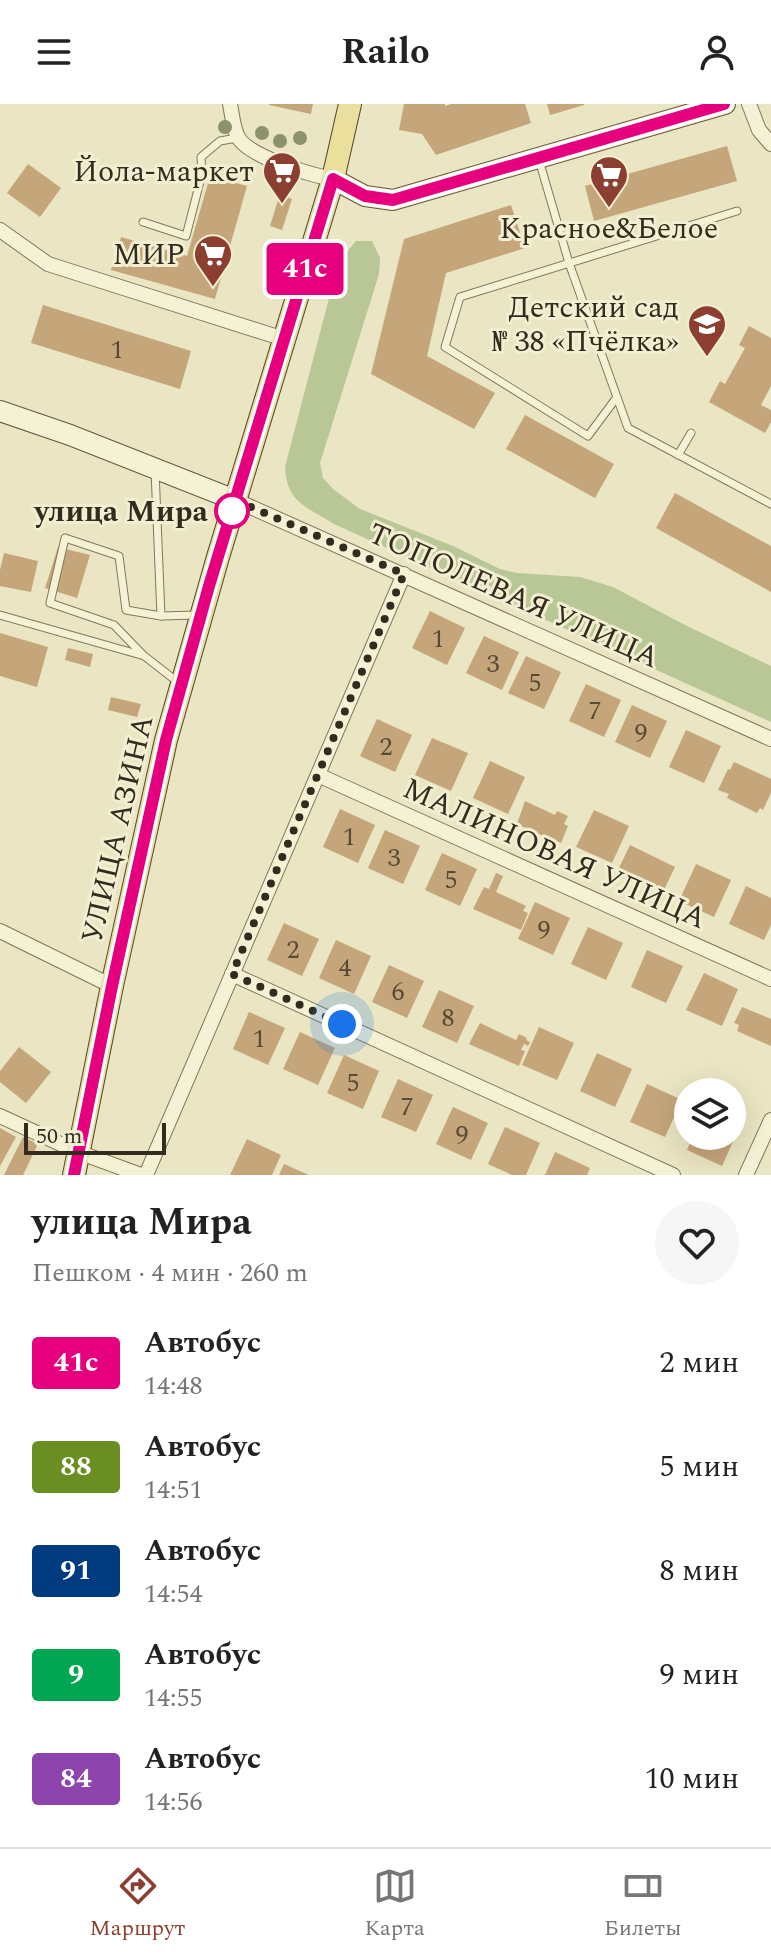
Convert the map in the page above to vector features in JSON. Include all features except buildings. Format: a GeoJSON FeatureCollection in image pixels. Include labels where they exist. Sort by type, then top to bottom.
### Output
{"type":"FeatureCollection","features":[{"type":"Feature","properties":{"kind":"main road"},"geometry":{"type":"LineString","coordinates":[[235,500],[333,179],[350,104]]}},
{"type":"Feature","properties":{"kind":"main road","name":"УЛИЦА АЗИНА"},"geometry":{"type":"LineString","coordinates":[[74,1175],[166,740],[235,500]]}},
{"type":"Feature","properties":{"kind":"street"},"geometry":{"type":"LineString","coordinates":[[230,104],[237,138],[249,149],[290,167],[333,179],[365,196],[393,200],[725,104]]}},
{"type":"Feature","properties":{"kind":"street"},"geometry":{"type":"LineString","coordinates":[[749,104],[759,130],[771,144]]}},
{"type":"Feature","properties":{"kind":"street"},"geometry":{"type":"LineString","coordinates":[[0,230],[48,264],[284,339]]}},
{"type":"Feature","properties":{"kind":"street"},"geometry":{"type":"LineString","coordinates":[[0,411],[235,500]]}},
{"type":"Feature","properties":{"kind":"street","name":"ТОПОЛЕВАЯ УЛИЦА"},"geometry":{"type":"LineString","coordinates":[[235,500],[771,739]]}},
{"type":"Feature","properties":{"kind":"street"},"geometry":{"type":"LineString","coordinates":[[0,1116],[78,1152],[144,1175],[404,574]]}},
{"type":"Feature","properties":{"kind":"street","name":"МАЛИНОВАЯ УЛИЦА"},"geometry":{"type":"LineString","coordinates":[[318,775],[771,979]]}},
{"type":"Feature","properties":{"kind":"street"},"geometry":{"type":"LineString","coordinates":[[0,931],[112,986]]}},
{"type":"Feature","properties":{"kind":"street"},"geometry":{"type":"LineString","coordinates":[[232,974],[673,1175]]}},
{"type":"Feature","properties":{"kind":"street"},"geometry":{"type":"LineString","coordinates":[[746,1175],[771,1120]]}},
{"type":"Feature","properties":{"kind":"lane"},"geometry":{"type":"LineString","coordinates":[[143,222],[186,236],[202,174],[201,157],[220,141],[237,138]]}},
{"type":"Feature","properties":{"kind":"lane"},"geometry":{"type":"LineString","coordinates":[[539,158],[569,263],[628,428],[771,504]]}},
{"type":"Feature","properties":{"kind":"lane"},"geometry":{"type":"LineString","coordinates":[[617,397],[588,436],[445,347],[460,297],[737,211]]}},
{"type":"Feature","properties":{"kind":"lane"},"geometry":{"type":"LineString","coordinates":[[678,455],[691,433]]}},
{"type":"Feature","properties":{"kind":"lane"},"geometry":{"type":"LineString","coordinates":[[155,468],[161,616]]}},
{"type":"Feature","properties":{"kind":"lane"},"geometry":{"type":"LineString","coordinates":[[181,684],[143,655],[114,625],[50,603],[65,538],[119,556],[126,610],[161,616],[201,614]]}},
{"type":"Feature","properties":{"kind":"lane"},"geometry":{"type":"LineString","coordinates":[[0,615],[143,655]]}},
{"type":"Feature","properties":{"kind":"green space"},"geometry":{"type":"Polygon","coordinates":[[[356,241],[372,241],[380,258],[379,274],[320,463],[323,478],[360,509],[453,546],[500,569],[580,577],[613,587],[771,666],[771,722],[334,524],[294,496],[285,467],[334,279],[345,254],[356,241]]]}},
{"type":"Feature","properties":{"kind":"bus line","name":"41с"},"geometry":{"type":"LineString","coordinates":[[74,1175],[166,740],[209,586],[333,179],[365,196],[393,200],[724,104]]}},
{"type":"Feature","properties":{"kind":"place","name":"Йола-маркет"},"geometry":{"type":"Point","coordinates":[282,205]}},
{"type":"Feature","properties":{"kind":"place","name":"Красное&Белое"},"geometry":{"type":"Point","coordinates":[609,209]}},
{"type":"Feature","properties":{"kind":"place","name":"МИР"},"geometry":{"type":"Point","coordinates":[213,288]}},
{"type":"Feature","properties":{"kind":"place","name":"Детский сад № 38 «Пчёлка»"},"geometry":{"type":"Point","coordinates":[707,358]}},
{"type":"Feature","properties":{"kind":"place","name":"улица Мира"},"geometry":{"type":"Point","coordinates":[232,511]}},
{"type":"Feature","properties":{"kind":"route"},"geometry":{"type":"LineString","coordinates":[[232,511],[235,500],[404,574],[232,974],[342,1024]]}}]}
